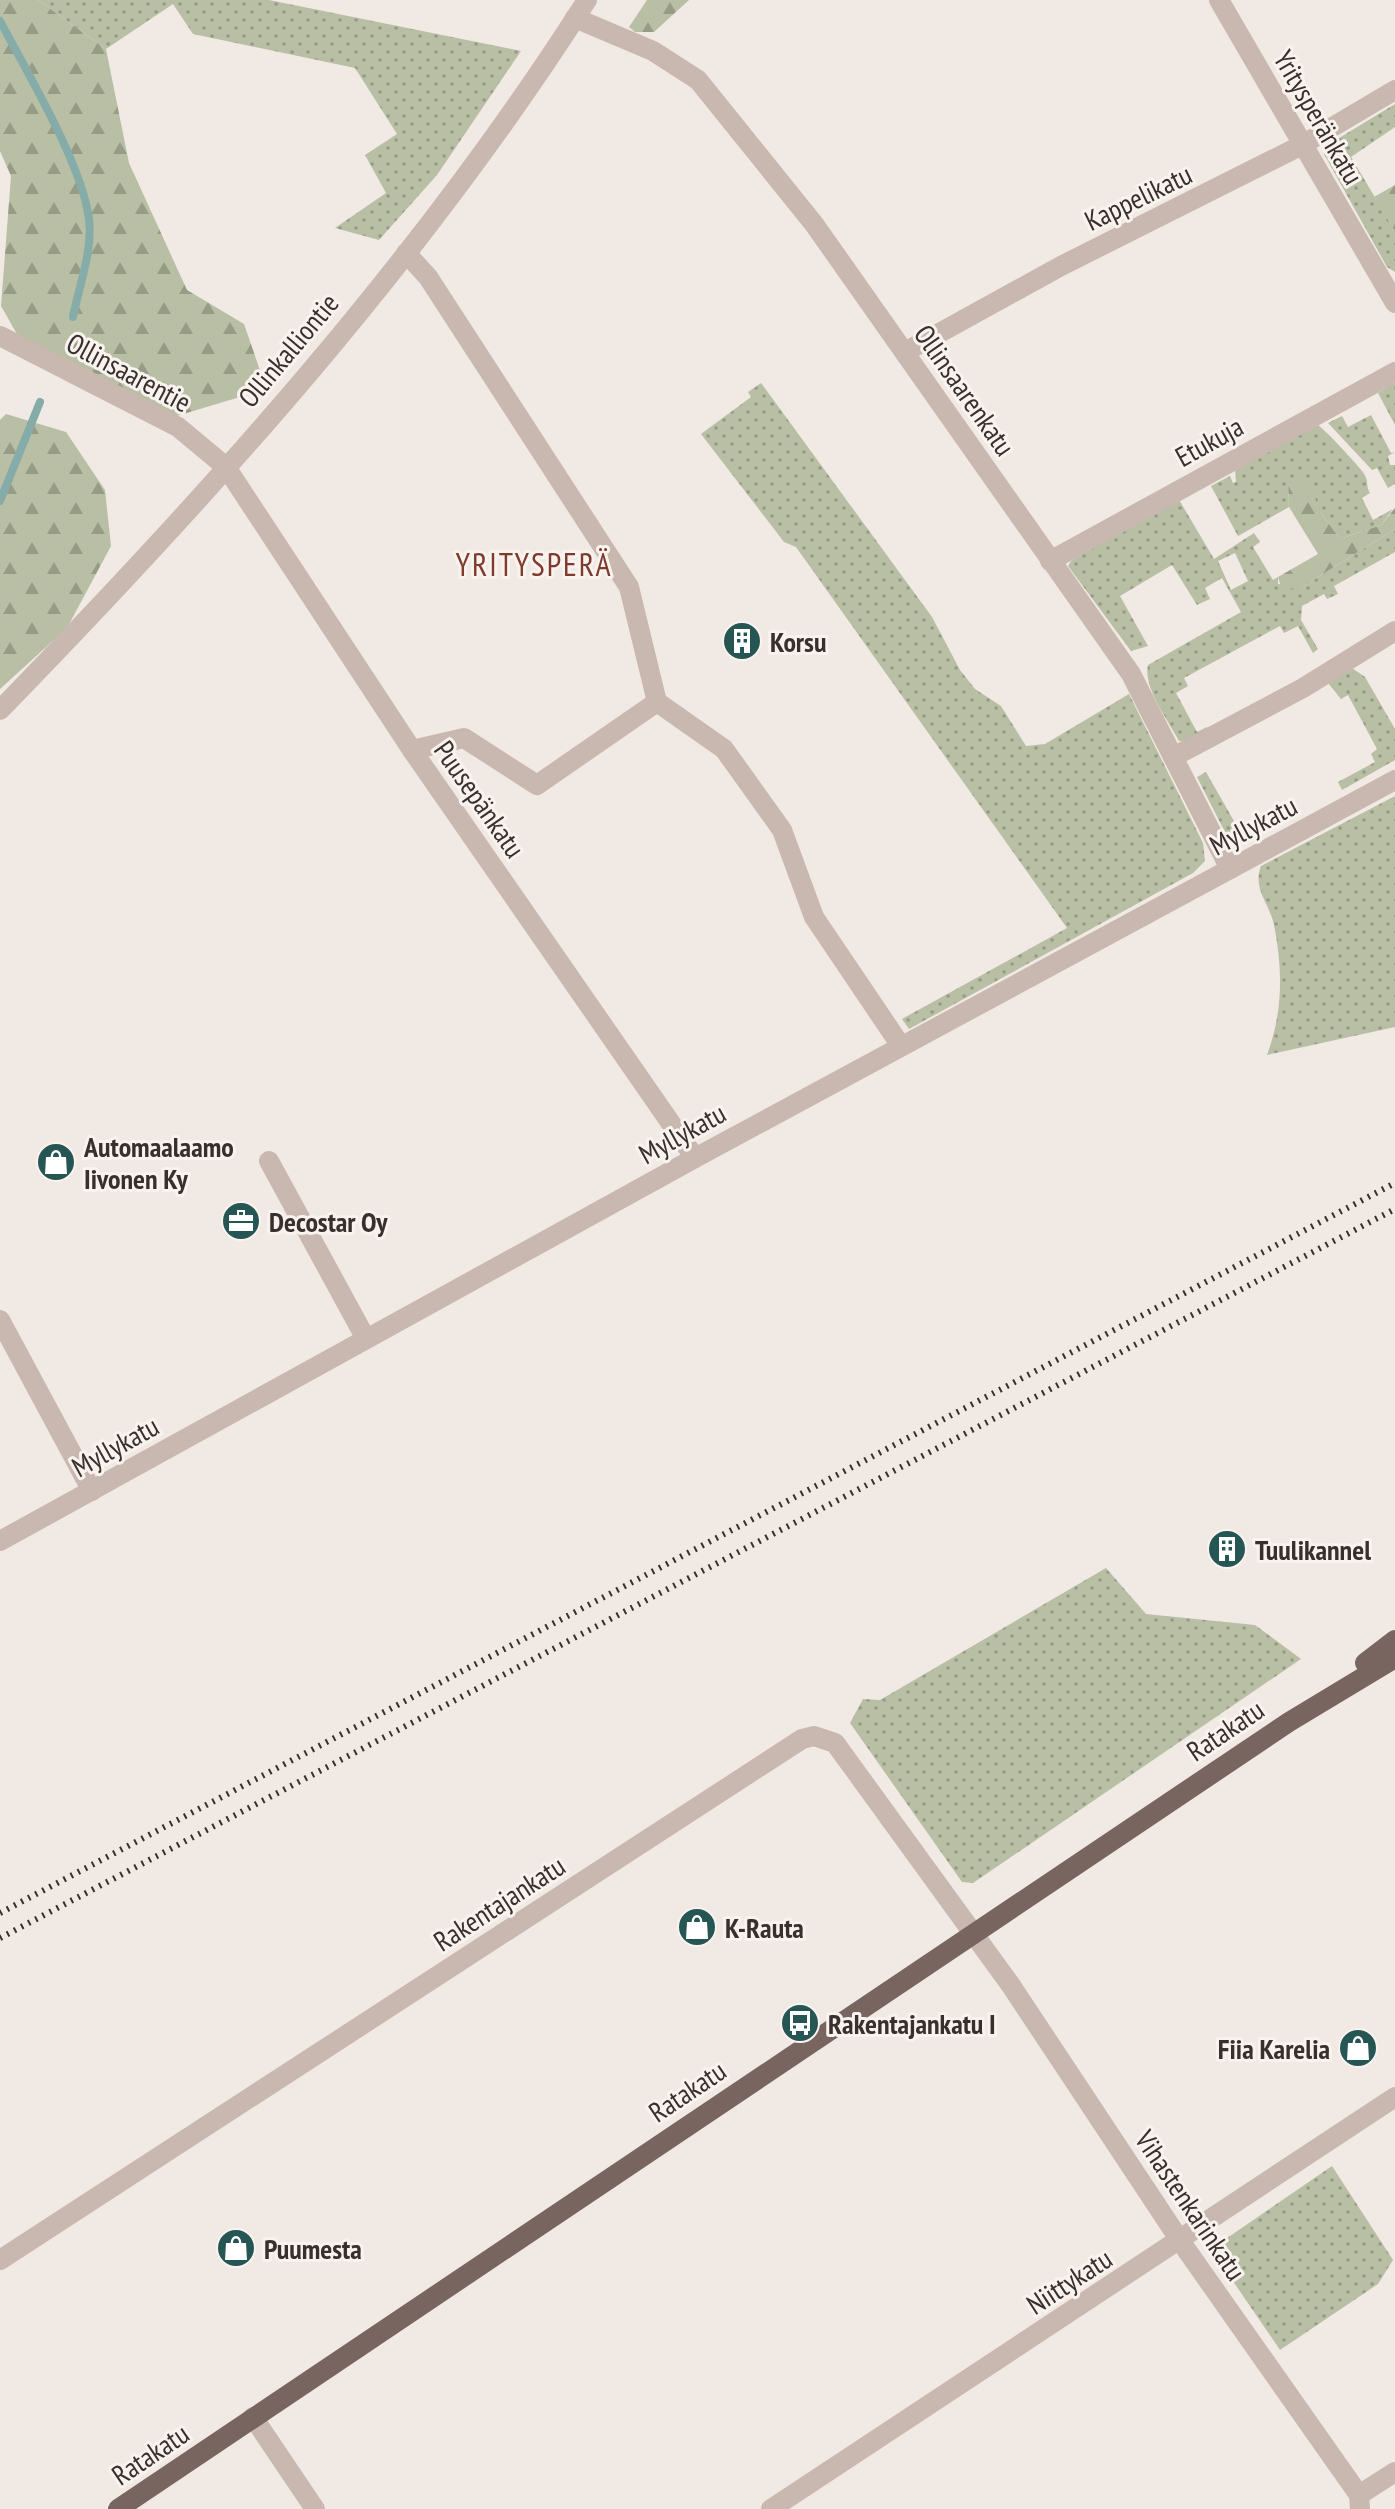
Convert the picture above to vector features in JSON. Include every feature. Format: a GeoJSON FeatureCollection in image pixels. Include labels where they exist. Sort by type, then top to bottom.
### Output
{"type":"FeatureCollection","features":[{"type":"Feature","properties":{"kind":"main road","name":"Ratakatu"},"geometry":{"type":"LineString","coordinates":[[1289,1722],[1395,1640]]}},
{"type":"Feature","properties":{"kind":"main road","name":"Ratakatu"},"geometry":{"type":"LineString","coordinates":[[118,2509],[973,1932],[1289,1722],[1395,1658]]}},
{"type":"Feature","properties":{"kind":"street","name":"Ollinkalliontie"},"geometry":{"type":"LineString","coordinates":[[0,710],[117,590],[226,467],[406,253],[520,100],[587,0]]}},
{"type":"Feature","properties":{"kind":"street","name":"Yritysperänkatu"},"geometry":{"type":"LineString","coordinates":[[1219,0],[1395,303]]}},
{"type":"Feature","properties":{"kind":"street","name":"Ollinsaarenkatu"},"geometry":{"type":"LineString","coordinates":[[575,18],[653,51],[698,80],[814,224],[1131,674],[1230,869]]}},
{"type":"Feature","properties":{"kind":"street","name":"Kappelikatu"},"geometry":{"type":"LineString","coordinates":[[905,352],[1061,266],[1302,145],[1395,90]]}},
{"type":"Feature","properties":{"kind":"street"},"geometry":{"type":"LineString","coordinates":[[406,253],[428,277],[629,587],[657,702],[724,749],[782,830],[814,917],[901,1046]]}},
{"type":"Feature","properties":{"kind":"street","name":"Ollinsaarentie"},"geometry":{"type":"LineString","coordinates":[[0,336],[178,427],[226,467]]}},
{"type":"Feature","properties":{"kind":"street","name":"Etukuja"},"geometry":{"type":"LineString","coordinates":[[1050,561],[1395,372]]}},
{"type":"Feature","properties":{"kind":"street","name":"Puusepänkatu"},"geometry":{"type":"LineString","coordinates":[[226,467],[412,750],[695,1158]]}},
{"type":"Feature","properties":{"kind":"street"},"geometry":{"type":"LineString","coordinates":[[1173,757],[1303,688],[1395,631]]}},
{"type":"Feature","properties":{"kind":"street"},"geometry":{"type":"LineString","coordinates":[[412,750],[464,738],[537,785],[657,702]]}},
{"type":"Feature","properties":{"kind":"street","name":"Myllykatu"},"geometry":{"type":"LineString","coordinates":[[0,1541],[695,1158],[1395,780]]}},
{"type":"Feature","properties":{"kind":"street"},"geometry":{"type":"LineString","coordinates":[[269,1161],[366,1339]]}},
{"type":"Feature","properties":{"kind":"street"},"geometry":{"type":"LineString","coordinates":[[0,1320],[92,1491]]}},
{"type":"Feature","properties":{"kind":"street","name":"Rakentajankatu"},"geometry":{"type":"LineString","coordinates":[[0,2260],[802,1739],[814,1736],[835,1743],[953,1909],[973,1932]]}},
{"type":"Feature","properties":{"kind":"street","name":"Vihastenkarinkatu"},"geometry":{"type":"LineString","coordinates":[[973,1932],[1360,2502]]}},
{"type":"Feature","properties":{"kind":"street","name":"Niittykatu"},"geometry":{"type":"LineString","coordinates":[[771,2509],[1181,2242],[1395,2097]]}},
{"type":"Feature","properties":{"kind":"street"},"geometry":{"type":"LineString","coordinates":[[253,2417],[315,2509]]}},
{"type":"Feature","properties":{"kind":"street"},"geometry":{"type":"LineString","coordinates":[[1360,2502],[1395,2472]]}},
{"type":"Feature","properties":{"kind":"green space"},"geometry":{"type":"Polygon","coordinates":[[[0,0],[38,0],[106,49],[129,163],[187,290],[244,324],[262,376],[240,397],[170,418],[21,341],[1,306],[11,176],[0,151],[0,0]]]}},
{"type":"Feature","properties":{"kind":"green space"},"geometry":{"type":"Polygon","coordinates":[[[38,0],[269,0],[521,51],[437,175],[379,240],[335,228],[386,193],[365,155],[397,134],[355,68],[193,34],[173,4],[106,49],[38,0]]]}},
{"type":"Feature","properties":{"kind":"green space"},"geometry":{"type":"Polygon","coordinates":[[[647,0],[689,0],[654,32],[635,32],[629,27],[647,0]]]}},
{"type":"Feature","properties":{"kind":"green space"},"geometry":{"type":"Polygon","coordinates":[[[1395,104],[1395,127],[1351,157],[1395,231],[1395,272],[1387,267],[1324,154],[1326,146],[1395,104]]]}},
{"type":"Feature","properties":{"kind":"green space"},"geometry":{"type":"Polygon","coordinates":[[[1395,185],[1395,231],[1374,197],[1395,185]]]}},
{"type":"Feature","properties":{"kind":"green space"},"geometry":{"type":"Polygon","coordinates":[[[761,383],[932,617],[960,670],[975,689],[1001,706],[1026,746],[1045,744],[1129,694],[1203,843],[1205,861],[1193,873],[909,1029],[902,1019],[1067,928],[796,547],[784,542],[701,434],[751,397],[748,392],[761,383]]]}},
{"type":"Feature","properties":{"kind":"green space"},"geometry":{"type":"Polygon","coordinates":[[[1395,383],[1395,425],[1378,393],[1395,383]]]}},
{"type":"Feature","properties":{"kind":"green space"},"geometry":{"type":"Polygon","coordinates":[[[6,414],[66,432],[105,490],[111,546],[67,628],[0,689],[0,420],[6,414]]]}},
{"type":"Feature","properties":{"kind":"green space"},"geometry":{"type":"Polygon","coordinates":[[[1371,415],[1391,453],[1395,452],[1388,456],[1390,465],[1395,465],[1395,484],[1388,488],[1377,468],[1372,470],[1328,423],[1342,416],[1348,427],[1371,415]]]}},
{"type":"Feature","properties":{"kind":"green space"},"geometry":{"type":"Polygon","coordinates":[[[1315,423],[1364,474],[1370,493],[1362,498],[1373,520],[1393,509],[1381,525],[1340,539],[1321,513],[1288,482],[1289,507],[1238,536],[1211,486],[1230,476],[1233,483],[1236,482],[1235,470],[1315,423]]]}},
{"type":"Feature","properties":{"kind":"green space"},"geometry":{"type":"Polygon","coordinates":[[[1297,481],[1310,486],[1321,513],[1340,539],[1381,525],[1395,508],[1395,529],[1302,587],[1282,590],[1278,577],[1318,554],[1289,507],[1288,482],[1297,481]]]}},
{"type":"Feature","properties":{"kind":"green space"},"geometry":{"type":"Polygon","coordinates":[[[1178,498],[1214,559],[1254,533],[1260,542],[1253,547],[1273,580],[1278,577],[1278,584],[1302,587],[1395,529],[1395,552],[1334,586],[1338,594],[1327,599],[1324,594],[1302,606],[1301,620],[1318,649],[1313,653],[1298,626],[1284,633],[1280,626],[1184,678],[1188,686],[1176,693],[1197,732],[1207,727],[1209,731],[1188,741],[1179,741],[1158,704],[1149,684],[1148,665],[1241,612],[1222,578],[1205,588],[1210,599],[1197,605],[1172,565],[1120,596],[1148,646],[1131,651],[1068,566],[1071,561],[1178,498]],[[1235,553],[1218,561],[1231,590],[1248,581],[1235,553]]]}},
{"type":"Feature","properties":{"kind":"green space"},"geometry":{"type":"Polygon","coordinates":[[[1352,668],[1365,677],[1395,729],[1395,760],[1342,790],[1338,782],[1375,762],[1371,754],[1377,749],[1348,695],[1341,699],[1328,683],[1352,668]]]}},
{"type":"Feature","properties":{"kind":"green space"},"geometry":{"type":"Polygon","coordinates":[[[1206,772],[1243,837],[1256,830],[1259,835],[1240,843],[1227,836],[1197,777],[1206,772]]]}},
{"type":"Feature","properties":{"kind":"green space"},"geometry":{"type":"Polygon","coordinates":[[[1395,796],[1395,1027],[1267,1055],[1279,1007],[1280,975],[1274,925],[1260,889],[1261,866],[1395,796]]]}},
{"type":"Feature","properties":{"kind":"green space"},"geometry":{"type":"Polygon","coordinates":[[[1106,1568],[1146,1614],[1255,1625],[1301,1659],[973,1883],[962,1882],[850,1723],[863,1699],[880,1700],[1106,1568]]]}},
{"type":"Feature","properties":{"kind":"green space"},"geometry":{"type":"Polygon","coordinates":[[[1332,2166],[1393,2260],[1378,2284],[1280,2350],[1211,2249],[1332,2166]]]}},
{"type":"Feature","properties":{"kind":"waterway"},"geometry":{"type":"LineString","coordinates":[[0,21],[52,118],[84,197],[89,219],[89,243],[73,317]]}},
{"type":"Feature","properties":{"kind":"waterway"},"geometry":{"type":"LineString","coordinates":[[0,501],[40,402]]}},
{"type":"Feature","properties":{"kind":"railway"},"geometry":{"type":"LineString","coordinates":[[0,1913],[1395,1183]]}},
{"type":"Feature","properties":{"kind":"railway"},"geometry":{"type":"LineString","coordinates":[[0,1938],[1395,1209]]}},
{"type":"Feature","properties":{"kind":"place","name":"Korsu"},"geometry":{"type":"Point","coordinates":[742,641]}},
{"type":"Feature","properties":{"kind":"place","name":"Automaalaamo Iivonen Ky"},"geometry":{"type":"Point","coordinates":[56,1162]}},
{"type":"Feature","properties":{"kind":"place","name":"Decostar Oy"},"geometry":{"type":"Point","coordinates":[241,1221]}},
{"type":"Feature","properties":{"kind":"place","name":"Tuulikannel"},"geometry":{"type":"Point","coordinates":[1227,1549]}},
{"type":"Feature","properties":{"kind":"place","name":"K-Rauta"},"geometry":{"type":"Point","coordinates":[697,1927]}},
{"type":"Feature","properties":{"kind":"place","name":"Rakentajankatu I"},"geometry":{"type":"Point","coordinates":[800,2023]}},
{"type":"Feature","properties":{"kind":"place","name":"Fiia Karelia"},"geometry":{"type":"Point","coordinates":[1358,2048]}},
{"type":"Feature","properties":{"kind":"place","name":"Puumesta"},"geometry":{"type":"Point","coordinates":[236,2248]}},
{"type":"Feature","properties":{"kind":"district","name":"YRITYSPERÄ"},"geometry":{"type":"Point","coordinates":[534,564]}}]}
